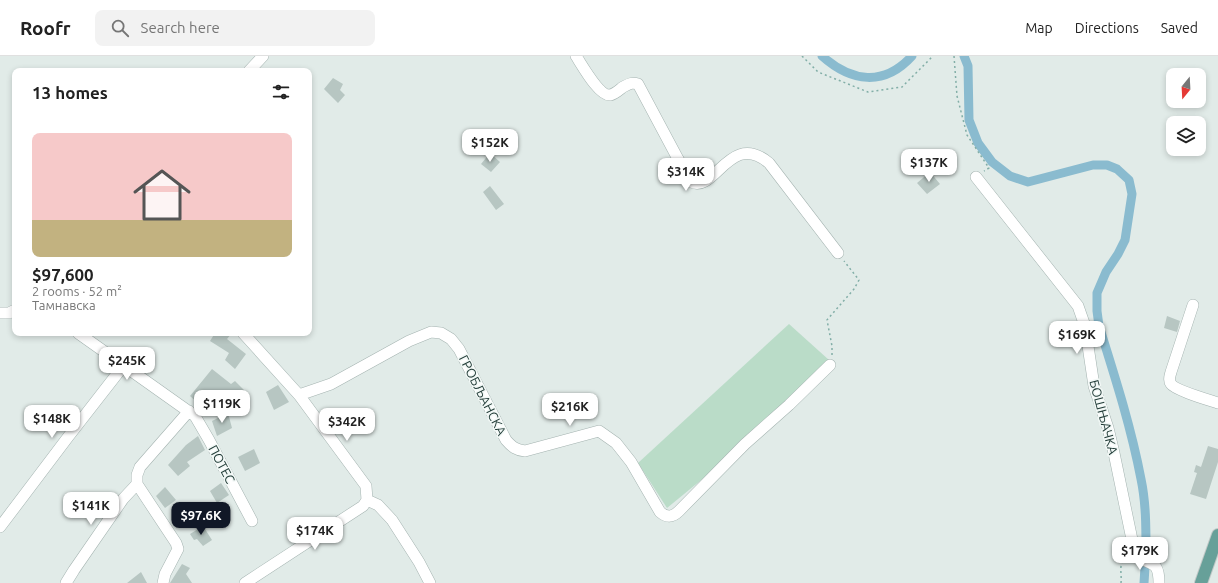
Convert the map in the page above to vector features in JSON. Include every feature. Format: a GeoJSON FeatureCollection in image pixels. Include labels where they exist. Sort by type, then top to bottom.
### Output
{"type":"FeatureCollection","features":[{"type":"Feature","properties":{"kind":"main road"},"geometry":{"type":"LineString","coordinates":[[1201,583],[1218,535]]}},
{"type":"Feature","properties":{"kind":"street"},"geometry":{"type":"LineString","coordinates":[[252,68],[263,56]]}},
{"type":"Feature","properties":{"kind":"street"},"geometry":{"type":"LineString","coordinates":[[576,56],[598,88],[604,94],[610,95],[630,84],[638,84],[691,182],[697,184],[706,181],[730,159],[738,155],[749,153],[762,157],[769,163],[838,253]]}},
{"type":"Feature","properties":{"kind":"street","name":"БОШЊАЧКА"},"geometry":{"type":"LineString","coordinates":[[976,177],[1078,306],[1085,326],[1094,386],[1108,428],[1135,554]]}},
{"type":"Feature","properties":{"kind":"street"},"geometry":{"type":"LineString","coordinates":[[1193,306],[1169,379],[1175,388],[1218,403]]}},
{"type":"Feature","properties":{"kind":"street"},"geometry":{"type":"LineString","coordinates":[[0,313],[12,312]]}},
{"type":"Feature","properties":{"kind":"street","name":"ГРОБЉАНСКА"},"geometry":{"type":"LineString","coordinates":[[299,395],[331,384],[409,341],[431,332],[441,333],[450,339],[459,349],[506,440],[511,446],[517,450],[525,451],[599,431],[616,443],[631,462],[660,512],[663,515],[672,516],[679,511],[745,444],[789,405],[830,365]]}},
{"type":"Feature","properties":{"kind":"street","name":"ПОТЕС"},"geometry":{"type":"LineString","coordinates":[[82,336],[195,416],[252,521]]}},
{"type":"Feature","properties":{"kind":"street"},"geometry":{"type":"LineString","coordinates":[[245,583],[363,506],[367,500],[366,486],[299,395],[246,336]]}},
{"type":"Feature","properties":{"kind":"street"},"geometry":{"type":"LineString","coordinates":[[0,527],[124,365]]}},
{"type":"Feature","properties":{"kind":"street"},"geometry":{"type":"LineString","coordinates":[[163,583],[165,574],[178,549],[176,543],[137,484],[137,475],[140,467],[189,411]]}},
{"type":"Feature","properties":{"kind":"street"},"geometry":{"type":"LineString","coordinates":[[66,583],[124,499],[137,484]]}},
{"type":"Feature","properties":{"kind":"street"},"geometry":{"type":"LineString","coordinates":[[367,500],[378,505],[392,520],[419,562],[430,583]]}},
{"type":"Feature","properties":{"kind":"street"},"geometry":{"type":"LineString","coordinates":[[1135,554],[1139,558],[1152,563],[1156,567],[1159,583]]}},
{"type":"Feature","properties":{"kind":"path"},"geometry":{"type":"LineString","coordinates":[[802,56],[818,72],[868,92],[902,88],[933,56]]}},
{"type":"Feature","properties":{"kind":"path"},"geometry":{"type":"LineString","coordinates":[[954,56],[957,96],[967,135],[989,168],[976,177]]}},
{"type":"Feature","properties":{"kind":"path"},"geometry":{"type":"LineString","coordinates":[[830,365],[832,358],[832,346],[827,320],[859,280],[838,253]]}},
{"type":"Feature","properties":{"kind":"path"},"geometry":{"type":"LineString","coordinates":[[1121,583],[1122,559],[1126,555],[1135,554]]}},
{"type":"Feature","properties":{"kind":"green space"},"geometry":{"type":"Polygon","coordinates":[[[789,324],[829,360],[745,444],[667,508],[638,463],[789,324]]]}},
{"type":"Feature","properties":{"kind":"building"},"geometry":{"type":"Polygon","coordinates":[[[333,78],[343,84],[340,90],[345,95],[338,103],[324,89],[333,78]]]}},
{"type":"Feature","properties":{"kind":"building"},"geometry":{"type":"Polygon","coordinates":[[[490,153],[500,162],[491,172],[481,164],[490,153]]]}},
{"type":"Feature","properties":{"kind":"building"},"geometry":{"type":"Polygon","coordinates":[[[930,172],[940,184],[927,194],[917,183],[930,172]]]}},
{"type":"Feature","properties":{"kind":"building"},"geometry":{"type":"Polygon","coordinates":[[[490,186],[504,204],[496,210],[483,192],[490,186]]]}},
{"type":"Feature","properties":{"kind":"building"},"geometry":{"type":"Polygon","coordinates":[[[1167,316],[1180,321],[1177,332],[1164,328],[1167,316]]]}},
{"type":"Feature","properties":{"kind":"building"},"geometry":{"type":"Polygon","coordinates":[[[213,336],[230,336],[227,339],[246,354],[235,369],[225,360],[229,353],[210,341],[213,336]]]}},
{"type":"Feature","properties":{"kind":"building"},"geometry":{"type":"Polygon","coordinates":[[[212,369],[231,384],[235,381],[245,391],[237,399],[233,394],[223,406],[211,392],[199,404],[190,396],[212,369]]]}},
{"type":"Feature","properties":{"kind":"building"},"geometry":{"type":"Polygon","coordinates":[[[278,385],[289,402],[274,410],[266,392],[278,385]]]}},
{"type":"Feature","properties":{"kind":"building"},"geometry":{"type":"Polygon","coordinates":[[[228,413],[232,428],[217,436],[212,421],[228,413]]]}},
{"type":"Feature","properties":{"kind":"building"},"geometry":{"type":"Polygon","coordinates":[[[198,436],[205,450],[187,462],[190,466],[178,476],[168,465],[186,445],[198,436]]]}},
{"type":"Feature","properties":{"kind":"building"},"geometry":{"type":"Polygon","coordinates":[[[1208,446],[1218,449],[1218,462],[1206,499],[1190,494],[1197,473],[1194,472],[1196,465],[1201,467],[1208,446]]]}},
{"type":"Feature","properties":{"kind":"building"},"geometry":{"type":"Polygon","coordinates":[[[254,449],[260,463],[245,471],[238,457],[254,449]]]}},
{"type":"Feature","properties":{"kind":"building"},"geometry":{"type":"Polygon","coordinates":[[[221,483],[229,495],[217,503],[210,491],[221,483]]]}},
{"type":"Feature","properties":{"kind":"building"},"geometry":{"type":"Polygon","coordinates":[[[165,487],[176,500],[165,508],[156,496],[165,487]]]}},
{"type":"Feature","properties":{"kind":"building"},"geometry":{"type":"Polygon","coordinates":[[[203,526],[212,540],[203,546],[197,539],[194,540],[190,534],[203,526]]]}},
{"type":"Feature","properties":{"kind":"building"},"geometry":{"type":"Polygon","coordinates":[[[182,564],[190,568],[186,574],[192,583],[170,583],[182,564]]]}},
{"type":"Feature","properties":{"kind":"building"},"geometry":{"type":"Polygon","coordinates":[[[141,572],[147,583],[127,583],[141,572]]]}},
{"type":"Feature","properties":{"kind":"waterway"},"geometry":{"type":"LineString","coordinates":[[822,56],[833,65],[844,71],[856,76],[867,77],[890,73],[912,56]]}},
{"type":"Feature","properties":{"kind":"waterway"},"geometry":{"type":"LineString","coordinates":[[964,56],[968,66],[969,120],[978,143],[992,162],[1010,176],[1028,182],[1093,165],[1107,165],[1117,169],[1129,180],[1132,194],[1125,240],[1106,272],[1097,293],[1097,311],[1099,326],[1128,421],[1143,488],[1146,524],[1146,552]]}},
{"type":"Feature","properties":{"kind":"waterway"},"geometry":{"type":"LineString","coordinates":[[1144,583],[1145,567]]}}]}
